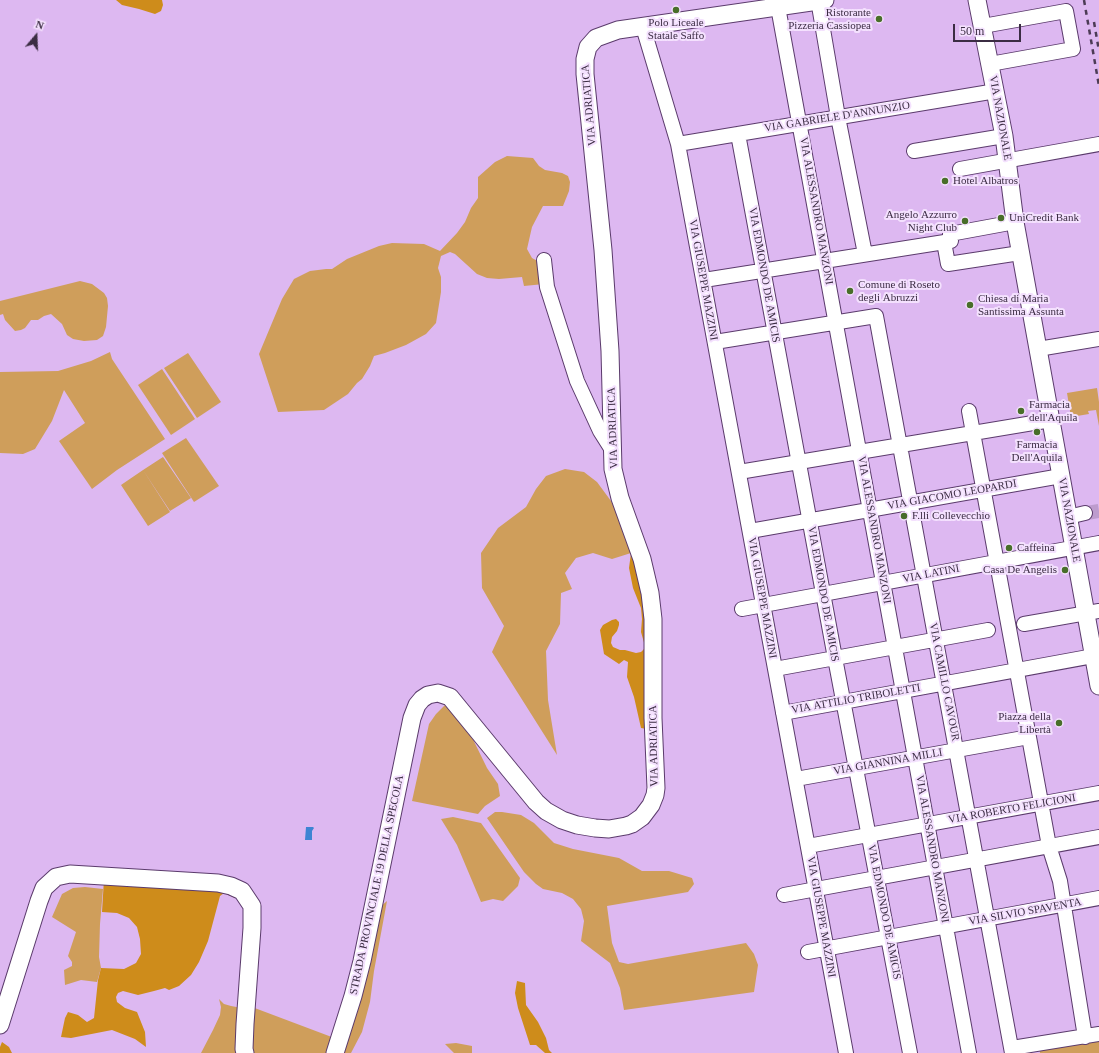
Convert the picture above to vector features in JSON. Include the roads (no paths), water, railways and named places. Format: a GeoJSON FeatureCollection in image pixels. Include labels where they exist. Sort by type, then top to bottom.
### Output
{"type":"FeatureCollection","features":[{"type":"Feature","properties":{"kind":"main road","name":"VIA ADRIATICA"},"geometry":{"type":"LineString","coordinates":[[413,715],[420,701],[428,695],[440,693],[450,697],[536,802],[546,811],[562,820],[590,828],[619,828],[635,823],[642,817],[653,802],[656,788],[653,718],[653,613],[642,559],[615,482],[612,450],[610,351],[604,265],[585,74],[588,47],[596,38],[610,32],[820,0]]}},
{"type":"Feature","properties":{"kind":"main road","name":"VIA NAZIONALE"},"geometry":{"type":"LineString","coordinates":[[977,0],[1004,136],[1020,253],[1073,548],[1092,612],[1099,686]]}},
{"type":"Feature","properties":{"kind":"main road","name":"STRADA PROVINCIALE 19 DELLA SPECOLA"},"geometry":{"type":"LineString","coordinates":[[335,1053],[353,996],[362,961],[413,715]]}},
{"type":"Feature","properties":{"kind":"main road"},"geometry":{"type":"LineString","coordinates":[[0,1025],[39,901],[44,888],[56,877],[70,874],[218,883],[231,886],[242,891],[252,906],[252,928],[245,1024],[245,1053]]}},
{"type":"Feature","properties":{"kind":"street"},"geometry":{"type":"LineString","coordinates":[[820,0],[838,117],[865,254]]}},
{"type":"Feature","properties":{"kind":"street","name":"VIA ALESSANDRO MANZONI"},"geometry":{"type":"LineString","coordinates":[[778,6],[969,1053]]}},
{"type":"Feature","properties":{"kind":"street"},"geometry":{"type":"LineString","coordinates":[[983,26],[1066,12],[1073,49],[990,64]]}},
{"type":"Feature","properties":{"kind":"street","name":"VIA GIUSEPPE MAZZINI"},"geometry":{"type":"LineString","coordinates":[[643,27],[678,144],[846,1053]]}},
{"type":"Feature","properties":{"kind":"street","name":"VIA GABRIELE D'ANNUNZIO"},"geometry":{"type":"LineString","coordinates":[[678,144],[996,91]]}},
{"type":"Feature","properties":{"kind":"street","name":"VIA EDMONDO DE AMICIS"},"geometry":{"type":"LineString","coordinates":[[738,134],[798,462],[910,1053]]}},
{"type":"Feature","properties":{"kind":"street"},"geometry":{"type":"LineString","coordinates":[[914,151],[1004,136]]}},
{"type":"Feature","properties":{"kind":"street"},"geometry":{"type":"LineString","coordinates":[[960,169],[1099,144]]}},
{"type":"Feature","properties":{"kind":"street"},"geometry":{"type":"LineString","coordinates":[[1015,222],[950,234],[947,241],[948,264],[1020,253]]}},
{"type":"Feature","properties":{"kind":"street"},"geometry":{"type":"LineString","coordinates":[[704,280],[947,241]]}},
{"type":"Feature","properties":{"kind":"street"},"geometry":{"type":"LineString","coordinates":[[544,260],[547,287],[577,382],[600,431],[612,450]]}},
{"type":"Feature","properties":{"kind":"street","name":"VIA CAMILLO CAVOUR"},"geometry":{"type":"LineString","coordinates":[[836,323],[876,316],[1012,1051]]}},
{"type":"Feature","properties":{"kind":"street"},"geometry":{"type":"LineString","coordinates":[[715,342],[836,323]]}},
{"type":"Feature","properties":{"kind":"street"},"geometry":{"type":"LineString","coordinates":[[1038,349],[1099,339]]}},
{"type":"Feature","properties":{"kind":"street"},"geometry":{"type":"LineString","coordinates":[[969,411],[1049,846],[1060,881],[1085,1037]]}},
{"type":"Feature","properties":{"kind":"street"},"geometry":{"type":"LineString","coordinates":[[739,472],[1051,420]]}},
{"type":"Feature","properties":{"kind":"street","name":"VIA GIACOMO LEOPARDI"},"geometry":{"type":"LineString","coordinates":[[750,531],[1061,476]]}},
{"type":"Feature","properties":{"kind":"street"},"geometry":{"type":"LineString","coordinates":[[1068,517],[1085,514]]}},
{"type":"Feature","properties":{"kind":"street","name":"VIA LATINI"},"geometry":{"type":"LineString","coordinates":[[742,609],[1099,543]]}},
{"type":"Feature","properties":{"kind":"street"},"geometry":{"type":"LineString","coordinates":[[1024,624],[1092,612]]}},
{"type":"Feature","properties":{"kind":"street"},"geometry":{"type":"LineString","coordinates":[[775,669],[988,630]]}},
{"type":"Feature","properties":{"kind":"street","name":"VIA ATTILIO TRIBOLETTI"},"geometry":{"type":"LineString","coordinates":[[783,713],[1096,655]]}},
{"type":"Feature","properties":{"kind":"street","name":"VIA GIANNINA MILLI"},"geometry":{"type":"LineString","coordinates":[[796,779],[1029,737]]}},
{"type":"Feature","properties":{"kind":"street","name":"VIA ROBERTO FELICIONI"},"geometry":{"type":"LineString","coordinates":[[808,846],[1099,793]]}},
{"type":"Feature","properties":{"kind":"street"},"geometry":{"type":"LineString","coordinates":[[784,895],[1099,837]]}},
{"type":"Feature","properties":{"kind":"street","name":"VIA SILVIO SPAVENTA"},"geometry":{"type":"LineString","coordinates":[[808,952],[888,936],[1064,906],[1099,898]]}},
{"type":"Feature","properties":{"kind":"street"},"geometry":{"type":"LineString","coordinates":[[1012,1051],[1099,1034]]}},
{"type":"Feature","properties":{"kind":"water"},"geometry":{"type":"Polygon","coordinates":[[[306,827],[314,828],[312,831],[312,840],[305,840],[306,827]]]}},
{"type":"Feature","properties":{"kind":"tunnel"},"geometry":{"type":"LineString","coordinates":[[1087,513],[1099,511]]}},
{"type":"Feature","properties":{"kind":"railway"},"geometry":{"type":"LineString","coordinates":[[1084,0],[1099,86]]}},
{"type":"Feature","properties":{"kind":"railway"},"geometry":{"type":"LineString","coordinates":[[1094,22],[1099,51]]}},
{"type":"Feature","properties":{"kind":"place","name":"Polo Liceale Statale Saffo"},"geometry":{"type":"Point","coordinates":[676,10]}},
{"type":"Feature","properties":{"kind":"place","name":"Ristorante Pizzeria Cassiopea"},"geometry":{"type":"Point","coordinates":[879,19]}},
{"type":"Feature","properties":{"kind":"place","name":"Hotel Albatros"},"geometry":{"type":"Point","coordinates":[945,181]}},
{"type":"Feature","properties":{"kind":"place","name":"UniCredit Bank"},"geometry":{"type":"Point","coordinates":[1001,218]}},
{"type":"Feature","properties":{"kind":"place","name":"Angelo Azzurro Night Club"},"geometry":{"type":"Point","coordinates":[965,221]}},
{"type":"Feature","properties":{"kind":"place","name":"Comune di Roseto degli Abruzzi"},"geometry":{"type":"Point","coordinates":[850,291]}},
{"type":"Feature","properties":{"kind":"place","name":"Chiesa di Maria Santissima Assunta"},"geometry":{"type":"Point","coordinates":[970,305]}},
{"type":"Feature","properties":{"kind":"place","name":"Farmacia dell'Aquila"},"geometry":{"type":"Point","coordinates":[1021,411]}},
{"type":"Feature","properties":{"kind":"place","name":"Farmacia Dell'Aquila"},"geometry":{"type":"Point","coordinates":[1037,432]}},
{"type":"Feature","properties":{"kind":"place","name":"F.lli Collevecchio"},"geometry":{"type":"Point","coordinates":[904,516]}},
{"type":"Feature","properties":{"kind":"place","name":"Caffeina"},"geometry":{"type":"Point","coordinates":[1009,548]}},
{"type":"Feature","properties":{"kind":"place","name":"Casa De Angelis"},"geometry":{"type":"Point","coordinates":[1065,570]}},
{"type":"Feature","properties":{"kind":"place","name":"Piazza della Libertà"},"geometry":{"type":"Point","coordinates":[1059,723]}}]}
